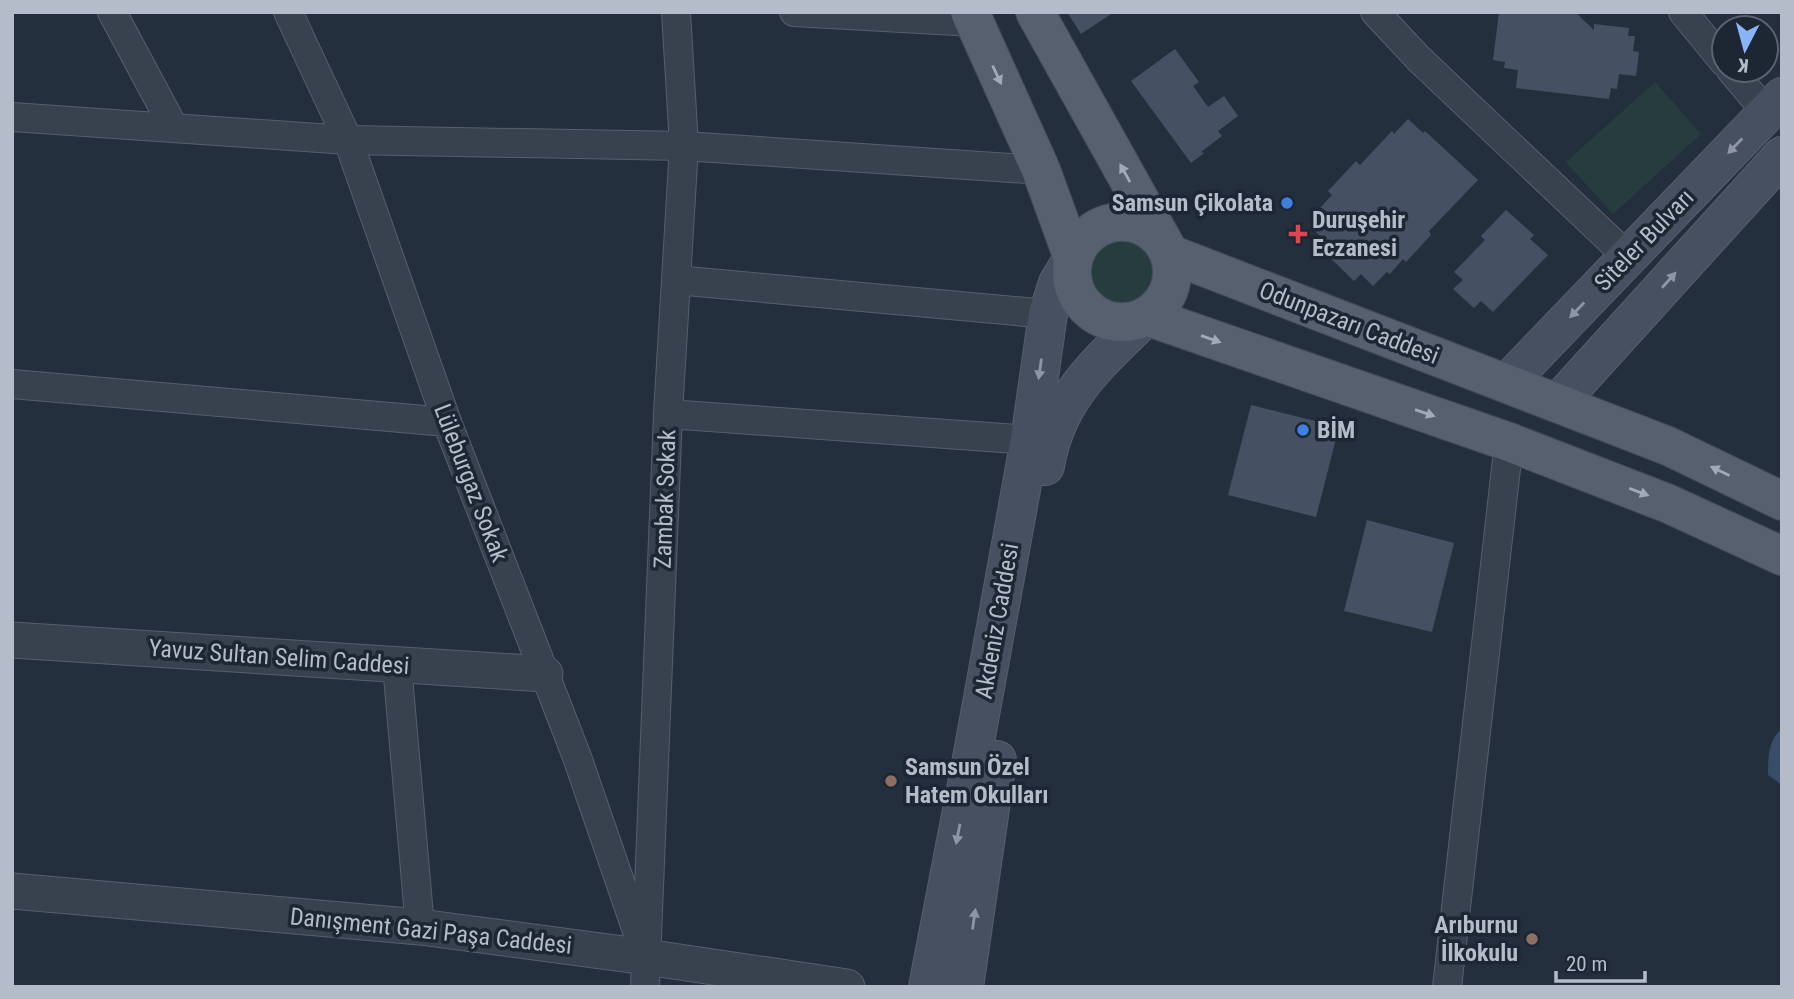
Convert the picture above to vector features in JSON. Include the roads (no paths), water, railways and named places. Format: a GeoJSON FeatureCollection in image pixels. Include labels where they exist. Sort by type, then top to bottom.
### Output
{"type":"FeatureCollection","features":[{"type":"Feature","properties":{"kind":"main road"},"geometry":{"type":"LineString","coordinates":[[972,17],[1041,170],[1073,258],[1072,275],[1076,291],[1084,305],[1098,316],[1113,321],[1130,321],[1146,316],[1160,305],[1170,289],[1173,271],[1170,254],[1035,12]]}},
{"type":"Feature","properties":{"kind":"main road","name":"Siteler Bulvarı"},"geometry":{"type":"LineString","coordinates":[[1507,383],[1774,105]]}},
{"type":"Feature","properties":{"kind":"main road","name":"Siteler Bulvarı"},"geometry":{"type":"LineString","coordinates":[[1558,403],[1782,156]]}},
{"type":"Feature","properties":{"kind":"main road"},"geometry":{"type":"LineString","coordinates":[[1073,258],[1083,240],[1099,226],[1120,221],[1141,224],[1158,236],[1170,254]]}},
{"type":"Feature","properties":{"kind":"main road","name":"Odunpazarı Caddesi"},"geometry":{"type":"LineString","coordinates":[[1170,254],[1668,446],[1782,501]]}},
{"type":"Feature","properties":{"kind":"main road","name":"Akdeniz Caddesi"},"geometry":{"type":"LineString","coordinates":[[928,987],[974,753],[1030,440],[1048,314],[1058,283],[1073,258]]}},
{"type":"Feature","properties":{"kind":"main road"},"geometry":{"type":"LineString","coordinates":[[1146,316],[1509,442],[1670,504],[1782,556]]}},
{"type":"Feature","properties":{"kind":"main road","name":"Akdeniz Caddesi"},"geometry":{"type":"LineString","coordinates":[[964,987],[1009,678],[1049,442],[1067,402],[1089,373],[1146,316]]}},
{"type":"Feature","properties":{"kind":"street"},"geometry":{"type":"LineString","coordinates":[[112,12],[174,128]]}},
{"type":"Feature","properties":{"kind":"street","name":"Lüleburgaz Sokak"},"geometry":{"type":"LineString","coordinates":[[288,12],[348,140],[447,422],[577,757],[645,972]]}},
{"type":"Feature","properties":{"kind":"street","name":"Zambak Sokak"},"geometry":{"type":"LineString","coordinates":[[645,972],[668,414],[684,146],[676,12]]}},
{"type":"Feature","properties":{"kind":"street"},"geometry":{"type":"LineString","coordinates":[[794,12],[972,17]]}},
{"type":"Feature","properties":{"kind":"street"},"geometry":{"type":"LineString","coordinates":[[1375,12],[1419,59],[1628,257]]}},
{"type":"Feature","properties":{"kind":"street"},"geometry":{"type":"LineString","coordinates":[[1683,12],[1710,45]]}},
{"type":"Feature","properties":{"kind":"street"},"geometry":{"type":"LineString","coordinates":[[1748,84],[1774,105]]}},
{"type":"Feature","properties":{"kind":"street"},"geometry":{"type":"LineString","coordinates":[[12,117],[348,140],[684,146],[1041,170]]}},
{"type":"Feature","properties":{"kind":"street"},"geometry":{"type":"LineString","coordinates":[[676,280],[1048,314]]}},
{"type":"Feature","properties":{"kind":"street"},"geometry":{"type":"LineString","coordinates":[[12,384],[447,422]]}},
{"type":"Feature","properties":{"kind":"street"},"geometry":{"type":"LineString","coordinates":[[668,414],[1030,440]]}},
{"type":"Feature","properties":{"kind":"street"},"geometry":{"type":"LineString","coordinates":[[1447,987],[1509,442]]}},
{"type":"Feature","properties":{"kind":"street","name":"Yavuz Sultan Selim Caddesi"},"geometry":{"type":"LineString","coordinates":[[12,640],[545,674]]}},
{"type":"Feature","properties":{"kind":"street"},"geometry":{"type":"LineString","coordinates":[[397,665],[420,926]]}},
{"type":"Feature","properties":{"kind":"street","name":"Danışment Gazi Paşa Caddesi"},"geometry":{"type":"LineString","coordinates":[[12,891],[420,926],[645,972],[847,987]]}},
{"type":"Feature","properties":{"kind":"water"},"geometry":{"type":"Polygon","coordinates":[[[1782,729],[1782,785],[1768,775],[1771,744],[1782,729]]]}},
{"type":"Feature","properties":{"kind":"place","name":"Samsun Çikolata"},"geometry":{"type":"Point","coordinates":[1287,203]}},
{"type":"Feature","properties":{"kind":"place","name":"Duruşehir Eczanesi"},"geometry":{"type":"Point","coordinates":[1298,234]}},
{"type":"Feature","properties":{"kind":"place","name":"BİM"},"geometry":{"type":"Point","coordinates":[1303,430]}},
{"type":"Feature","properties":{"kind":"place","name":"Samsun Özel Hatem Okulları"},"geometry":{"type":"Point","coordinates":[891,781]}},
{"type":"Feature","properties":{"kind":"place","name":"Arıburnu İlkokulu"},"geometry":{"type":"Point","coordinates":[1532,939]}}]}
